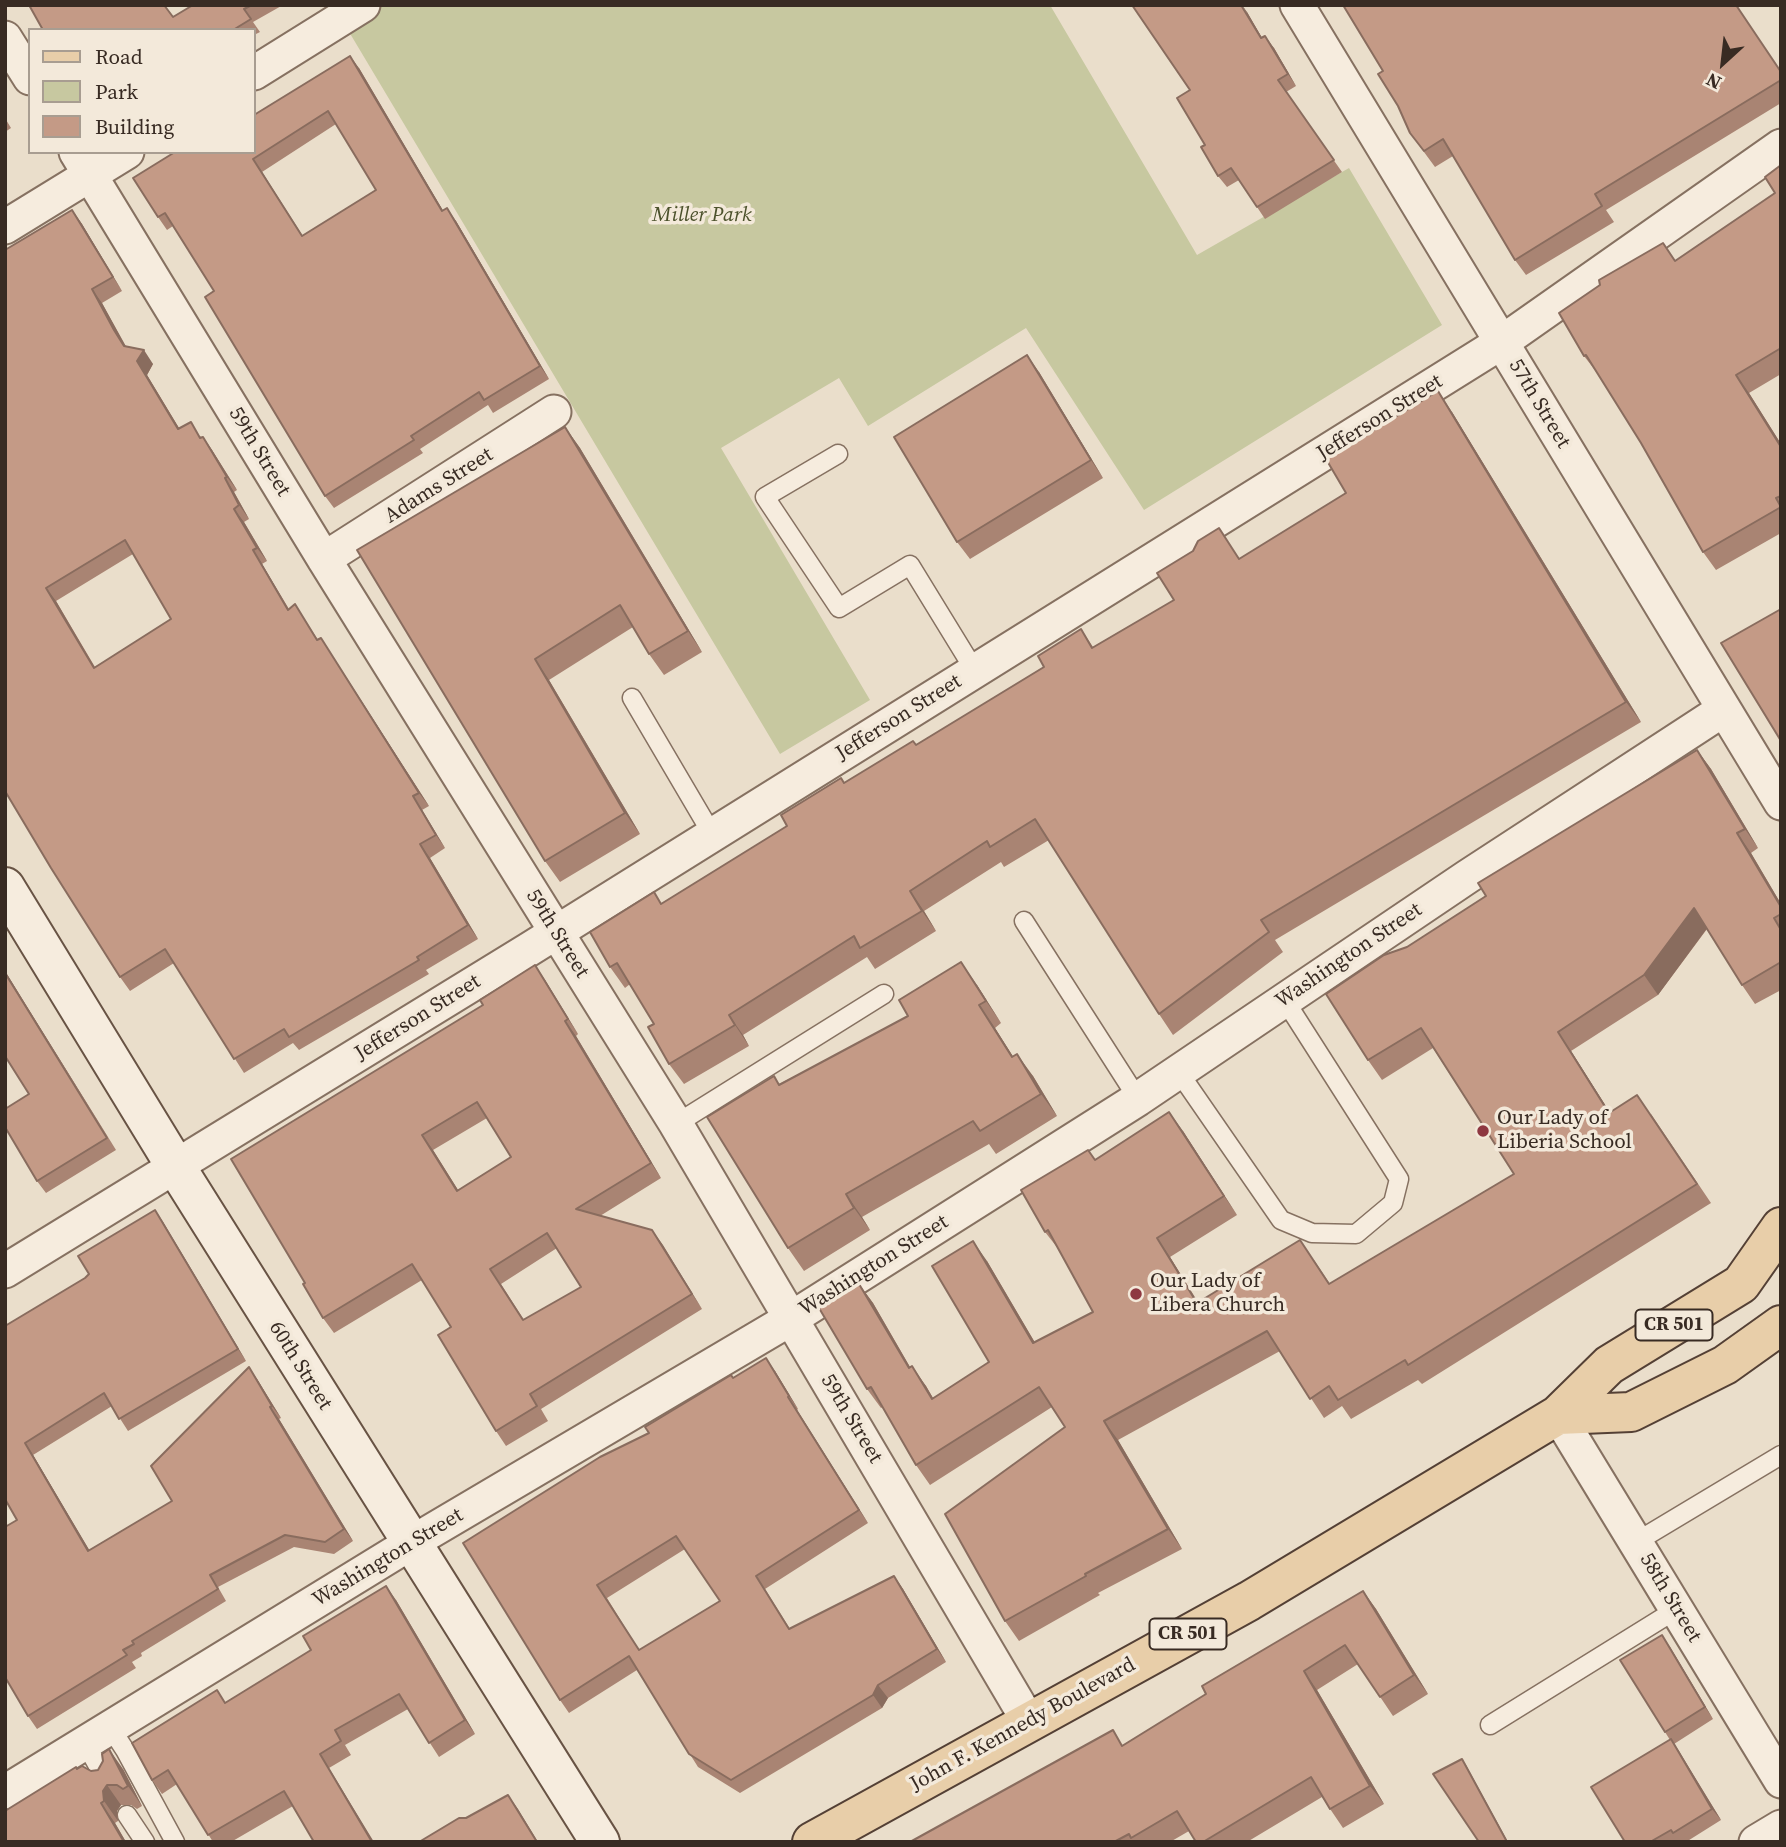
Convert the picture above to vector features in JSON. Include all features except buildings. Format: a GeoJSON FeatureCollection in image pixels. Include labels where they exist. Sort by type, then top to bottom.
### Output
{"type":"FeatureCollection","features":[{"type":"Feature","properties":{"kind":"main road","name":"John F. Kennedy Boulevard"},"geometry":{"type":"LineString","coordinates":[[812,1842],[1249,1601],[1558,1415],[1609,1365],[1741,1284],[1781,1227]]}},
{"type":"Feature","properties":{"kind":"main road","name":"John F. Kennedy Boulevard"},"geometry":{"type":"LineString","coordinates":[[1558,1415],[1631,1412],[1725,1365],[1779,1330]]}},
{"type":"Feature","properties":{"kind":"street"},"geometry":{"type":"LineString","coordinates":[[256,72],[363,5]]}},
{"type":"Feature","properties":{"kind":"street","name":"57th Street"},"geometry":{"type":"LineString","coordinates":[[1297,5],[1781,803]]}},
{"type":"Feature","properties":{"kind":"street"},"geometry":{"type":"LineString","coordinates":[[5,38],[28,75]]}},
{"type":"Feature","properties":{"kind":"street","name":"Jefferson Street"},"geometry":{"type":"LineString","coordinates":[[5,1271],[1502,342],[1781,146]]}},
{"type":"Feature","properties":{"kind":"street"},"geometry":{"type":"LineString","coordinates":[[5,227],[83,164],[120,154]]}},
{"type":"Feature","properties":{"kind":"street","name":"59th Street"},"geometry":{"type":"LineString","coordinates":[[83,164],[324,559],[676,1124],[1029,1721]]}},
{"type":"Feature","properties":{"kind":"street","name":"Adams Street"},"geometry":{"type":"LineString","coordinates":[[324,559],[554,412]]}},
{"type":"Feature","properties":{"kind":"street","name":"Washington Street"},"geometry":{"type":"LineString","coordinates":[[5,1792],[411,1543],[792,1318],[1138,1099],[1284,999],[1723,710]]}},
{"type":"Feature","properties":{"kind":"street","name":"60th Street"},"geometry":{"type":"LineString","coordinates":[[5,887],[176,1167],[600,1842]]}},
{"type":"Feature","properties":{"kind":"street","name":"58th Street"},"geometry":{"type":"LineString","coordinates":[[1558,1415],[1781,1781]]}},
{"type":"Feature","properties":{"kind":"street"},"geometry":{"type":"LineString","coordinates":[[1756,1842],[1781,1827]]}},
{"type":"Feature","properties":{"kind":"lane"},"geometry":{"type":"LineString","coordinates":[[838,454],[765,497],[839,608],[910,565],[975,671]]}},
{"type":"Feature","properties":{"kind":"lane"},"geometry":{"type":"LineString","coordinates":[[632,698],[712,834]]}},
{"type":"Feature","properties":{"kind":"lane"},"geometry":{"type":"LineString","coordinates":[[1024,921],[1138,1099]]}},
{"type":"Feature","properties":{"kind":"lane"},"geometry":{"type":"LineString","coordinates":[[676,1124],[884,994]]}},
{"type":"Feature","properties":{"kind":"lane"},"geometry":{"type":"LineString","coordinates":[[1178,1071],[1281,1220],[1312,1233],[1356,1234],[1392,1203],[1399,1179],[1284,999]]}},
{"type":"Feature","properties":{"kind":"lane"},"geometry":{"type":"LineString","coordinates":[[1636,1542],[1781,1455]]}},
{"type":"Feature","properties":{"kind":"lane"},"geometry":{"type":"LineString","coordinates":[[1490,1725],[1677,1609]]}},
{"type":"Feature","properties":{"kind":"lane"},"geometry":{"type":"LineString","coordinates":[[97,1735],[106,1780]]}},
{"type":"Feature","properties":{"kind":"lane"},"geometry":{"type":"LineString","coordinates":[[97,1735],[125,1750],[175,1842]]}},
{"type":"Feature","properties":{"kind":"lane"},"geometry":{"type":"LineString","coordinates":[[127,1815],[145,1842]]}},
{"type":"Feature","properties":{"kind":"green space","name":"Miller Park"},"geometry":{"type":"Polygon","coordinates":[[[333,5],[1050,5],[1197,255],[1349,168],[1442,325],[1144,510],[1026,328],[868,426],[839,378],[721,448],[870,700],[780,754],[333,5]]]}},
{"type":"Feature","properties":{"kind":"place","name":"Our Lady of Liberia School"},"geometry":{"type":"Point","coordinates":[1483,1131]}},
{"type":"Feature","properties":{"kind":"place","name":"Our Lady of Libera Church"},"geometry":{"type":"Point","coordinates":[1136,1294]}}]}
